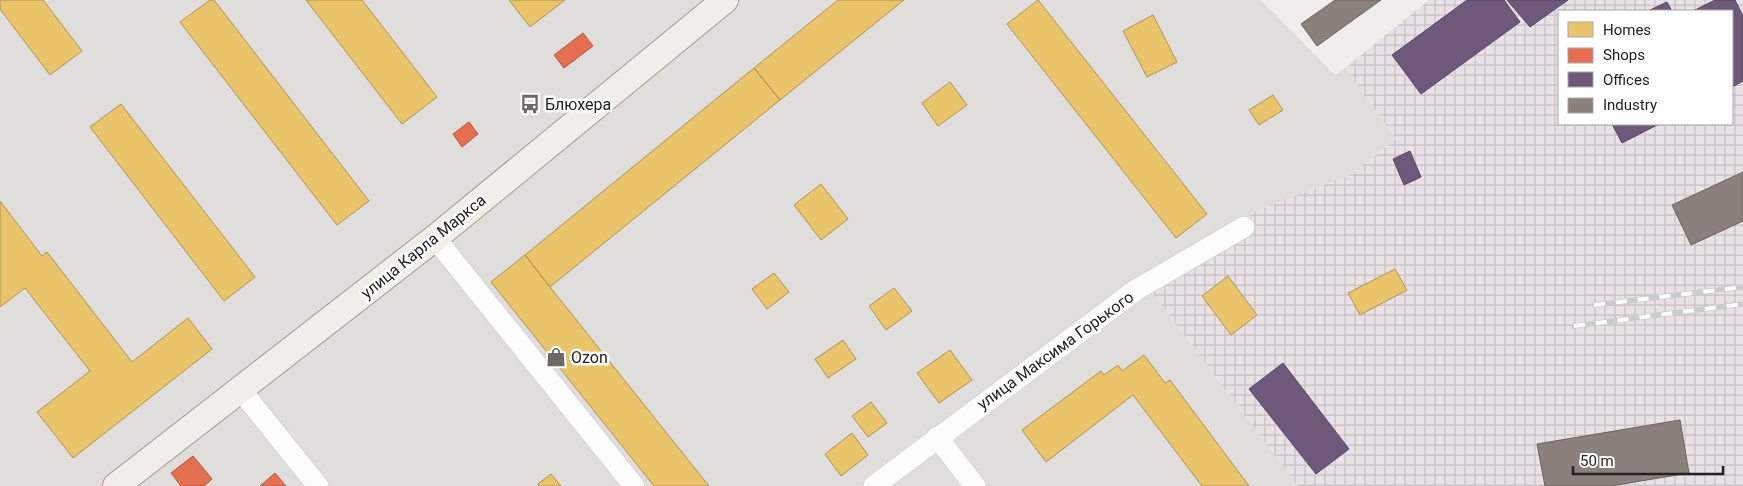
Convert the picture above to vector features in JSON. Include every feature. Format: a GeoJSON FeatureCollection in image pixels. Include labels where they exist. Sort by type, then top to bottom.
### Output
{"type":"FeatureCollection","features":[{"type":"Feature","properties":{"kind":"main road","name":"улица Карла Маркса"},"geometry":{"type":"LineString","coordinates":[[116,486],[435,238],[725,0]]}},
{"type":"Feature","properties":{"kind":"street","name":"улица Максима Горького"},"geometry":{"type":"LineString","coordinates":[[874,486],[1136,290],[1244,227]]}},
{"type":"Feature","properties":{"kind":"street"},"geometry":{"type":"LineString","coordinates":[[435,238],[634,486]]}},
{"type":"Feature","properties":{"kind":"street"},"geometry":{"type":"LineString","coordinates":[[240,389],[318,486]]}},
{"type":"Feature","properties":{"kind":"street"},"geometry":{"type":"LineString","coordinates":[[938,437],[975,486]]}},
{"type":"Feature","properties":{"kind":"shaded area"},"geometry":{"type":"Polygon","coordinates":[[[0,0],[1261,0],[1335,75],[1345,68],[1396,139],[1352,174],[1256,211],[1150,290],[1298,486],[0,486],[0,0]]]}},
{"type":"Feature","properties":{"kind":"shaded area"},"geometry":{"type":"Polygon","coordinates":[[[1429,0],[1743,0],[1743,486],[1298,486],[1150,290],[1256,211],[1352,174],[1396,139],[1345,68],[1429,0]]]}},
{"type":"Feature","properties":{"kind":"building: Homes"},"geometry":{"type":"Polygon","coordinates":[[[0,0],[43,0],[82,51],[50,75],[0,9],[0,0]]]}},
{"type":"Feature","properties":{"kind":"building: Homes"},"geometry":{"type":"Polygon","coordinates":[[[210,0],[214,0],[369,201],[337,225],[180,22],[210,0]]]}},
{"type":"Feature","properties":{"kind":"building: Homes"},"geometry":{"type":"Polygon","coordinates":[[[306,0],[362,0],[437,97],[402,124],[306,0]]]}},
{"type":"Feature","properties":{"kind":"building: Homes"},"geometry":{"type":"Polygon","coordinates":[[[509,0],[565,0],[530,27],[509,0]]]}},
{"type":"Feature","properties":{"kind":"building: Homes"},"geometry":{"type":"Polygon","coordinates":[[[838,0],[904,0],[780,100],[754,68],[838,0]]]}},
{"type":"Feature","properties":{"kind":"building: Homes"},"geometry":{"type":"Polygon","coordinates":[[[1038,0],[1207,214],[1176,238],[1007,24],[1038,0]]]}},
{"type":"Feature","properties":{"kind":"building: Homes"},"geometry":{"type":"Polygon","coordinates":[[[1153,15],[1177,62],[1147,77],[1123,31],[1153,15]]]}},
{"type":"Feature","properties":{"kind":"building: Homes"},"geometry":{"type":"Polygon","coordinates":[[[754,68],[780,100],[550,287],[525,255],[754,68]]]}},
{"type":"Feature","properties":{"kind":"building: Homes"},"geometry":{"type":"Polygon","coordinates":[[[950,82],[967,105],[938,126],[922,103],[950,82]]]}},
{"type":"Feature","properties":{"kind":"building: Homes"},"geometry":{"type":"Polygon","coordinates":[[[1273,95],[1283,110],[1259,125],[1249,110],[1273,95]]]}},
{"type":"Feature","properties":{"kind":"building: Homes"},"geometry":{"type":"Polygon","coordinates":[[[121,104],[255,277],[224,301],[90,127],[121,104]]]}},
{"type":"Feature","properties":{"kind":"building: Homes"},"geometry":{"type":"Polygon","coordinates":[[[821,184],[848,219],[821,240],[794,205],[821,184]]]}},
{"type":"Feature","properties":{"kind":"building: Homes"},"geometry":{"type":"Polygon","coordinates":[[[0,201],[42,256],[47,252],[132,362],[188,318],[212,349],[73,458],[37,412],[90,371],[25,288],[0,307],[0,201]]]}},
{"type":"Feature","properties":{"kind":"building: Homes"},"geometry":{"type":"Polygon","coordinates":[[[525,255],[709,486],[654,486],[491,282],[525,255]]]}},
{"type":"Feature","properties":{"kind":"building: Homes"},"geometry":{"type":"Polygon","coordinates":[[[1395,269],[1407,290],[1360,315],[1348,293],[1395,269]]]}},
{"type":"Feature","properties":{"kind":"building: Homes"},"geometry":{"type":"Polygon","coordinates":[[[774,273],[789,292],[767,309],[752,289],[774,273]]]}},
{"type":"Feature","properties":{"kind":"building: Homes"},"geometry":{"type":"Polygon","coordinates":[[[1228,276],[1257,315],[1231,335],[1202,296],[1228,276]]]}},
{"type":"Feature","properties":{"kind":"building: Homes"},"geometry":{"type":"Polygon","coordinates":[[[894,288],[912,311],[886,330],[869,306],[894,288]]]}},
{"type":"Feature","properties":{"kind":"building: Homes"},"geometry":{"type":"Polygon","coordinates":[[[843,340],[856,359],[828,378],[815,359],[843,340]]]}},
{"type":"Feature","properties":{"kind":"building: Homes"},"geometry":{"type":"Polygon","coordinates":[[[950,350],[972,380],[939,403],[917,373],[950,350]]]}},
{"type":"Feature","properties":{"kind":"building: Homes"},"geometry":{"type":"Polygon","coordinates":[[[1144,355],[1165,383],[1170,380],[1249,486],[1202,486],[1133,395],[1046,462],[1022,430],[1101,371],[1104,375],[1118,365],[1122,371],[1144,355]]]}},
{"type":"Feature","properties":{"kind":"building: Homes"},"geometry":{"type":"Polygon","coordinates":[[[871,402],[887,423],[868,437],[852,416],[871,402]]]}},
{"type":"Feature","properties":{"kind":"building: Homes"},"geometry":{"type":"Polygon","coordinates":[[[852,433],[868,455],[841,476],[825,454],[852,433]]]}},
{"type":"Feature","properties":{"kind":"building: Homes"},"geometry":{"type":"Polygon","coordinates":[[[551,474],[561,486],[539,486],[538,484],[551,474]]]}},
{"type":"Feature","properties":{"kind":"building: Shops"},"geometry":{"type":"Polygon","coordinates":[[[583,33],[593,46],[564,68],[554,55],[583,33]]]}},
{"type":"Feature","properties":{"kind":"building: Shops"},"geometry":{"type":"Polygon","coordinates":[[[469,122],[478,134],[462,147],[453,134],[469,122]]]}},
{"type":"Feature","properties":{"kind":"building: Shops"},"geometry":{"type":"Polygon","coordinates":[[[193,456],[212,479],[204,486],[181,486],[171,473],[193,456]]]}},
{"type":"Feature","properties":{"kind":"building: Shops"},"geometry":{"type":"Polygon","coordinates":[[[275,473],[286,486],[260,486],[275,473]]]}},
{"type":"Feature","properties":{"kind":"building: Offices"},"geometry":{"type":"Polygon","coordinates":[[[1467,0],[1504,0],[1520,22],[1421,94],[1392,55],[1467,0]]]}},
{"type":"Feature","properties":{"kind":"building: Offices"},"geometry":{"type":"Polygon","coordinates":[[[1507,0],[1568,0],[1530,27],[1507,0]]]}},
{"type":"Feature","properties":{"kind":"building: Offices"},"geometry":{"type":"Polygon","coordinates":[[[1715,0],[1735,0],[1743,16],[1743,81],[1733,86],[1733,10],[1695,10],[1715,0]]]}},
{"type":"Feature","properties":{"kind":"building: Offices"},"geometry":{"type":"Polygon","coordinates":[[[1667,2],[1671,10],[1650,10],[1667,2]]]}},
{"type":"Feature","properties":{"kind":"building: Offices"},"geometry":{"type":"Polygon","coordinates":[[[1613,125],[1657,125],[1622,143],[1613,125]]]}},
{"type":"Feature","properties":{"kind":"building: Offices"},"geometry":{"type":"Polygon","coordinates":[[[1410,151],[1421,177],[1404,185],[1393,159],[1410,151]]]}},
{"type":"Feature","properties":{"kind":"building: Offices"},"geometry":{"type":"Polygon","coordinates":[[[1283,363],[1349,449],[1316,474],[1249,389],[1283,363]]]}},
{"type":"Feature","properties":{"kind":"building: Industry"},"geometry":{"type":"Polygon","coordinates":[[[1335,0],[1381,0],[1317,46],[1301,24],[1335,0]]]}},
{"type":"Feature","properties":{"kind":"building: Industry"},"geometry":{"type":"Polygon","coordinates":[[[1743,172],[1743,221],[1691,245],[1672,205],[1743,172]]]}},
{"type":"Feature","properties":{"kind":"building: Industry"},"geometry":{"type":"Polygon","coordinates":[[[1680,420],[1689,473],[1611,486],[1545,486],[1537,444],[1680,420]]]}},
{"type":"Feature","properties":{"kind":"railway"},"geometry":{"type":"LineString","coordinates":[[1594,305],[1743,287]]}},
{"type":"Feature","properties":{"kind":"railway"},"geometry":{"type":"LineString","coordinates":[[1574,326],[1743,304]]}},
{"type":"Feature","properties":{"kind":"place","name":"Блюхера"},"geometry":{"type":"Point","coordinates":[530,104]}},
{"type":"Feature","properties":{"kind":"place","name":"Ozon"},"geometry":{"type":"Point","coordinates":[556,357]}}]}
